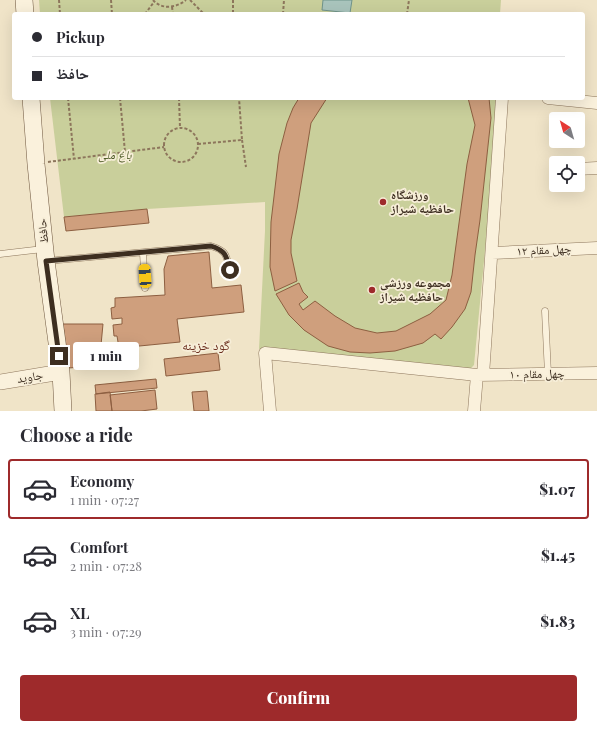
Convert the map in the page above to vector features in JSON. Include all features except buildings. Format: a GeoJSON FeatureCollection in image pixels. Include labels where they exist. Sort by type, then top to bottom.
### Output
{"type":"FeatureCollection","features":[{"type":"Feature","properties":{"kind":"main road"},"geometry":{"type":"LineString","coordinates":[[24,0],[25,12]]}},
{"type":"Feature","properties":{"kind":"main road","name":"حافظ"},"geometry":{"type":"LineString","coordinates":[[32,100],[36,164],[45,255],[61,372],[63,411]]}},
{"type":"Feature","properties":{"kind":"street"},"geometry":{"type":"LineString","coordinates":[[474,411],[480,375],[492,253],[502,100]]}},
{"type":"Feature","properties":{"kind":"street"},"geometry":{"type":"LineString","coordinates":[[568,100],[597,103]]}},
{"type":"Feature","properties":{"kind":"street"},"geometry":{"type":"LineString","coordinates":[[585,169],[597,168]]}},
{"type":"Feature","properties":{"kind":"street","name":"چهل مقام ۱۲"},"geometry":{"type":"LineString","coordinates":[[492,253],[597,248]]}},
{"type":"Feature","properties":{"kind":"street","name":"چهل مقام ۱۰"},"geometry":{"type":"LineString","coordinates":[[270,411],[265,353],[480,375],[597,373]]}},
{"type":"Feature","properties":{"kind":"street","name":"جاوید"},"geometry":{"type":"LineString","coordinates":[[0,382],[61,372]]}},
{"type":"Feature","properties":{"kind":"lane"},"geometry":{"type":"LineString","coordinates":[[0,254],[45,255],[143,253],[211,246],[221,249],[226,256],[230,270]]}},
{"type":"Feature","properties":{"kind":"lane"},"geometry":{"type":"LineString","coordinates":[[143,253],[146,288]]}},
{"type":"Feature","properties":{"kind":"lane"},"geometry":{"type":"LineString","coordinates":[[545,311],[548,374]]}},
{"type":"Feature","properties":{"kind":"path"},"geometry":{"type":"LineString","coordinates":[[59,0],[60,12]]}},
{"type":"Feature","properties":{"kind":"path"},"geometry":{"type":"LineString","coordinates":[[111,0],[112,12]]}},
{"type":"Feature","properties":{"kind":"path"},"geometry":{"type":"LineString","coordinates":[[146,12],[154,1],[165,7],[172,7],[186,0]]}},
{"type":"Feature","properties":{"kind":"path"},"geometry":{"type":"LineString","coordinates":[[190,0],[202,12]]}},
{"type":"Feature","properties":{"kind":"path"},"geometry":{"type":"LineString","coordinates":[[233,0],[233,12]]}},
{"type":"Feature","properties":{"kind":"path"},"geometry":{"type":"LineString","coordinates":[[283,12],[284,0]]}},
{"type":"Feature","properties":{"kind":"path"},"geometry":{"type":"LineString","coordinates":[[407,12],[409,0]]}},
{"type":"Feature","properties":{"kind":"path"},"geometry":{"type":"LineString","coordinates":[[172,7],[173,12]]}},
{"type":"Feature","properties":{"kind":"path"},"geometry":{"type":"LineString","coordinates":[[68,100],[74,159]]}},
{"type":"Feature","properties":{"kind":"path"},"geometry":{"type":"LineString","coordinates":[[120,100],[125,152]]}},
{"type":"Feature","properties":{"kind":"path"},"geometry":{"type":"LineString","coordinates":[[178,100],[180,128]]}},
{"type":"Feature","properties":{"kind":"path"},"geometry":{"type":"LineString","coordinates":[[239,100],[242,140],[246,167]]}},
{"type":"Feature","properties":{"kind":"path"},"geometry":{"type":"LineString","coordinates":[[180,128],[193,133],[197,138],[198,144],[198,149],[194,156],[186,161],[178,162],[171,159],[166,154],[164,141],[166,136],[174,130],[180,128]]}},
{"type":"Feature","properties":{"kind":"path"},"geometry":{"type":"LineString","coordinates":[[198,144],[242,140]]}},
{"type":"Feature","properties":{"kind":"path"},"geometry":{"type":"LineString","coordinates":[[36,164],[164,147]]}},
{"type":"Feature","properties":{"kind":"green space"},"geometry":{"type":"Polygon","coordinates":[[[39,0],[501,0],[500,12],[40,12],[39,0]]]}},
{"type":"Feature","properties":{"kind":"green space","name":"مجموعه ورزشی حافظیه شیراز"},"geometry":{"type":"Polygon","coordinates":[[[50,100],[498,100],[499,105],[474,365],[468,371],[259,349],[265,202],[147,209],[64,217],[50,100]]]}},
{"type":"Feature","properties":{"kind":"water"},"geometry":{"type":"Polygon","coordinates":[[[323,0],[352,0],[350,12],[322,10],[323,0]]]}},
{"type":"Feature","properties":{"kind":"place","name":"ورزشگاه حافظیه شیراز"},"geometry":{"type":"Point","coordinates":[383,202]}},
{"type":"Feature","properties":{"kind":"place","name":"مجموعه ورزشی حافظیه شیراز"},"geometry":{"type":"Point","coordinates":[372,290]}},
{"type":"Feature","properties":{"kind":"district","name":"گود خزینه"},"geometry":{"type":"Point","coordinates":[206,345]}},
{"type":"Feature","properties":{"kind":"route"},"geometry":{"type":"LineString","coordinates":[[59,356],[46,261],[211,246],[221,249],[226,256],[230,270]]}},
{"type":"Feature","properties":{"kind":"park label","name":"باغ ملی"},"geometry":{"type":"Point","coordinates":[115,155]}}]}
